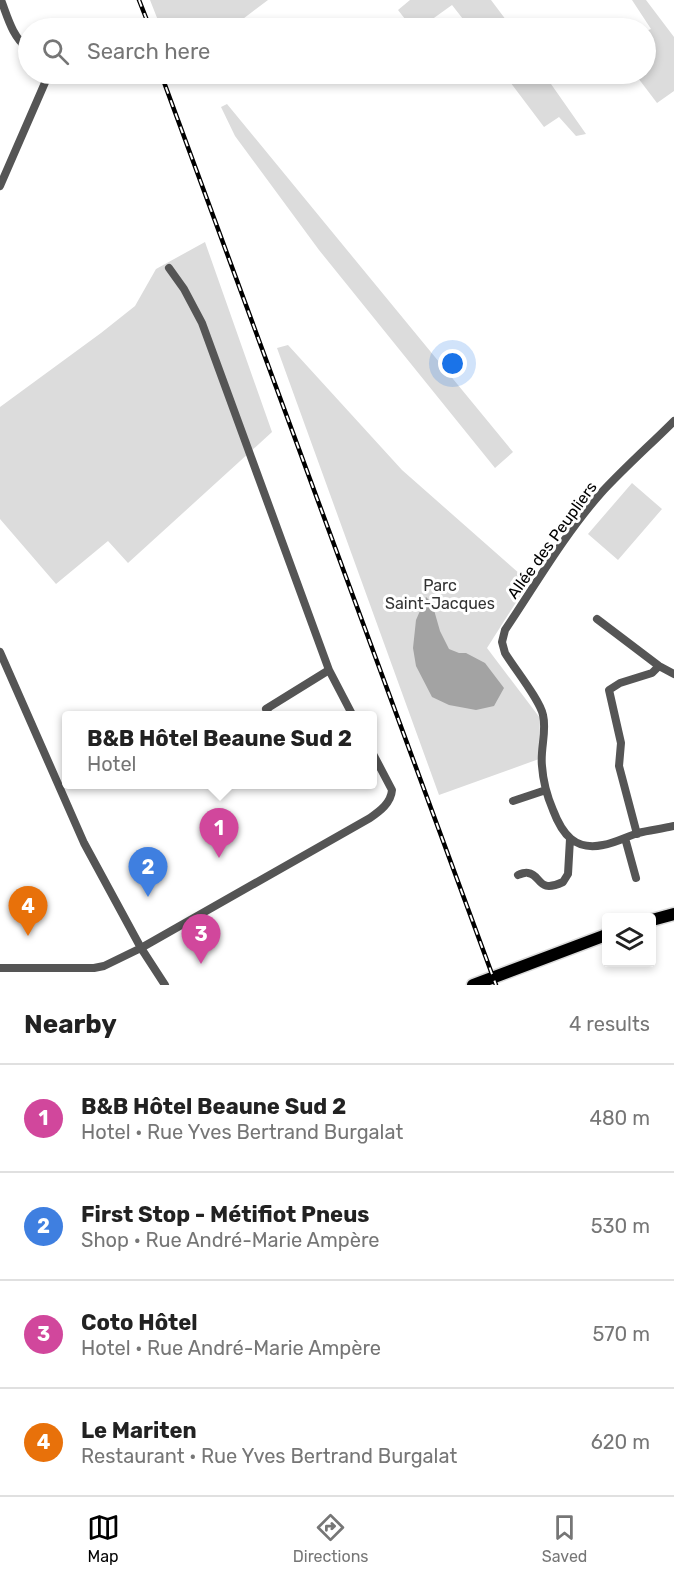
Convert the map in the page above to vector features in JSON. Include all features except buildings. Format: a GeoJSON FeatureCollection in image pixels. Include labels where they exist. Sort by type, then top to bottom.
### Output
{"type":"FeatureCollection","features":[{"type":"Feature","properties":{"kind":"main road"},"geometry":{"type":"LineString","coordinates":[[656,919],[674,914]]}},
{"type":"Feature","properties":{"kind":"main road"},"geometry":{"type":"LineString","coordinates":[[656,926],[674,922]]}},
{"type":"Feature","properties":{"kind":"main road"},"geometry":{"type":"LineString","coordinates":[[473,985],[602,937]]}},
{"type":"Feature","properties":{"kind":"main road"},"geometry":{"type":"LineString","coordinates":[[493,985],[602,943]]}},
{"type":"Feature","properties":{"kind":"street"},"geometry":{"type":"LineString","coordinates":[[1,0],[18,40]]}},
{"type":"Feature","properties":{"kind":"street"},"geometry":{"type":"LineString","coordinates":[[0,186],[41,84]]}},
{"type":"Feature","properties":{"kind":"street"},"geometry":{"type":"LineString","coordinates":[[169,268],[184,289],[202,323],[329,669],[350,711]]}},
{"type":"Feature","properties":{"kind":"street","name":"Allée des Peupliers"},"geometry":{"type":"LineString","coordinates":[[570,839],[560,828],[551,807],[542,773],[543,713],[505,653],[503,635],[562,544],[589,508],[622,471],[674,421]]}},
{"type":"Feature","properties":{"kind":"street"},"geometry":{"type":"LineString","coordinates":[[597,619],[659,666],[674,674]]}},
{"type":"Feature","properties":{"kind":"street"},"geometry":{"type":"LineString","coordinates":[[0,652],[84,843],[141,948],[165,985]]}},
{"type":"Feature","properties":{"kind":"street"},"geometry":{"type":"LineString","coordinates":[[637,834],[619,766],[621,744],[609,690],[620,683],[652,673],[659,666]]}},
{"type":"Feature","properties":{"kind":"street"},"geometry":{"type":"LineString","coordinates":[[267,711],[266,709],[329,669]]}},
{"type":"Feature","properties":{"kind":"street"},"geometry":{"type":"LineString","coordinates":[[0,968],[94,968],[104,966],[141,948],[382,811],[392,790],[377,762]]}},
{"type":"Feature","properties":{"kind":"street"},"geometry":{"type":"LineString","coordinates":[[513,801],[546,790]]}},
{"type":"Feature","properties":{"kind":"street"},"geometry":{"type":"LineString","coordinates":[[518,875],[531,873],[541,883],[548,886],[563,882],[568,874],[570,839],[594,846],[603,845],[637,834],[674,826]]}},
{"type":"Feature","properties":{"kind":"street"},"geometry":{"type":"LineString","coordinates":[[625,838],[636,878]]}},
{"type":"Feature","properties":{"kind":"green space"},"geometry":{"type":"Polygon","coordinates":[[[150,0],[268,0],[244,18],[157,18],[150,0]]]}},
{"type":"Feature","properties":{"kind":"green space"},"geometry":{"type":"Polygon","coordinates":[[[410,0],[491,0],[504,18],[462,18],[452,5],[434,18],[404,18],[398,10],[410,0]]]}},
{"type":"Feature","properties":{"kind":"green space"},"geometry":{"type":"Polygon","coordinates":[[[632,0],[646,0],[674,37],[674,91],[657,103],[643,84],[656,84],[656,18],[644,18],[632,0]]]}},
{"type":"Feature","properties":{"kind":"green space"},"geometry":{"type":"Polygon","coordinates":[[[512,84],[551,84],[586,134],[576,136],[559,117],[544,127],[512,84]]]}},
{"type":"Feature","properties":{"kind":"green space"},"geometry":{"type":"Polygon","coordinates":[[[227,104],[513,452],[495,468],[319,250],[235,136],[221,107],[227,104]]]}},
{"type":"Feature","properties":{"kind":"green space"},"geometry":{"type":"Polygon","coordinates":[[[205,242],[272,432],[128,563],[108,541],[56,584],[0,519],[0,407],[135,306],[156,269],[205,242]]]}},
{"type":"Feature","properties":{"kind":"green space","name":"Parc Saint-Jacques"},"geometry":{"type":"Polygon","coordinates":[[[288,345],[402,470],[529,582],[487,648],[540,718],[539,759],[439,795],[277,348],[288,345]]]}},
{"type":"Feature","properties":{"kind":"green space"},"geometry":{"type":"Polygon","coordinates":[[[632,483],[662,509],[618,560],[588,534],[632,483]]]}},
{"type":"Feature","properties":{"kind":"shaded area"},"geometry":{"type":"Polygon","coordinates":[[[426,597],[432,603],[440,631],[449,649],[466,653],[485,663],[504,688],[494,706],[476,710],[449,705],[432,697],[416,666],[413,648],[416,620],[426,597]]]}},
{"type":"Feature","properties":{"kind":"railway"},"geometry":{"type":"LineString","coordinates":[[139,0],[146,18]]}},
{"type":"Feature","properties":{"kind":"railway"},"geometry":{"type":"LineString","coordinates":[[165,84],[496,985]]}},
{"type":"Feature","properties":{"kind":"place","name":"B&B Hôtel Beaune Sud 2"},"geometry":{"type":"Point","coordinates":[219,858]}},
{"type":"Feature","properties":{"kind":"place","name":"First Stop - Métifiot Pneus"},"geometry":{"type":"Point","coordinates":[148,897]}},
{"type":"Feature","properties":{"kind":"place","name":"Le Mariten"},"geometry":{"type":"Point","coordinates":[28,936]}},
{"type":"Feature","properties":{"kind":"place","name":"Coto Hôtel"},"geometry":{"type":"Point","coordinates":[201,964]}}]}
